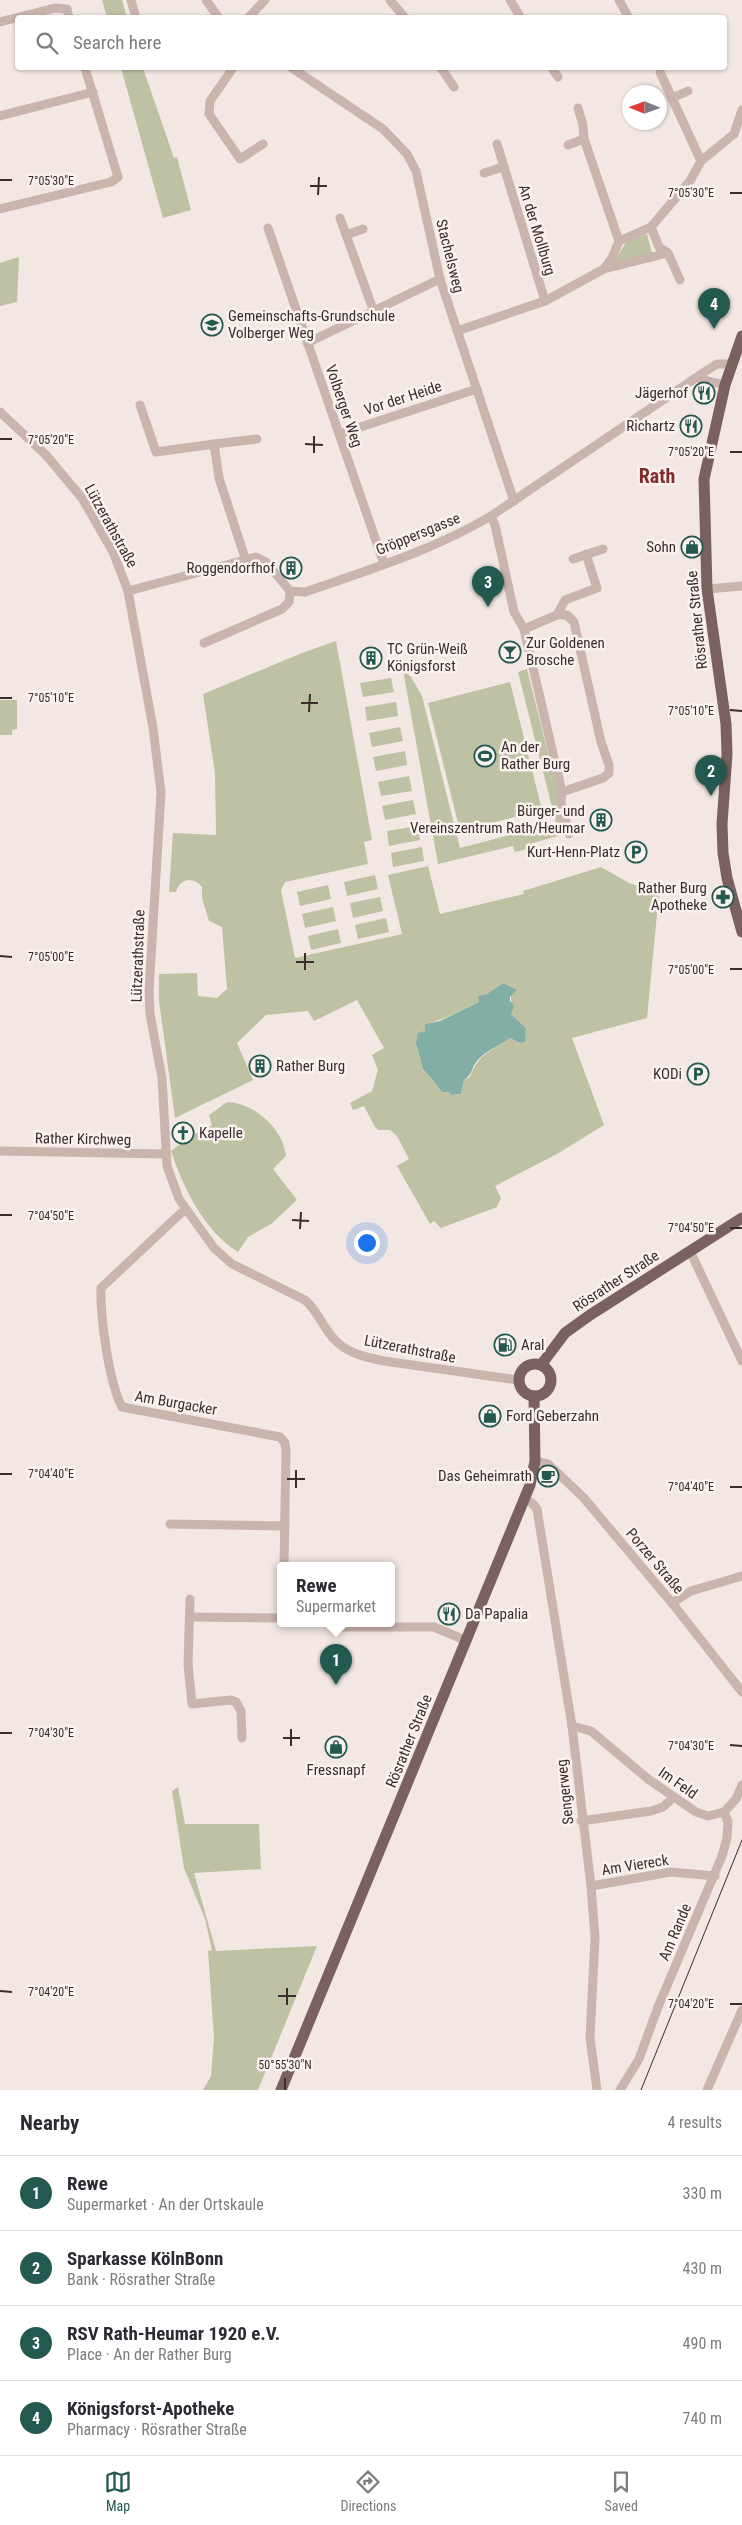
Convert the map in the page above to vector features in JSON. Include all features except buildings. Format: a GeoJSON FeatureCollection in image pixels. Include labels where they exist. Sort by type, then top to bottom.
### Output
{"type":"FeatureCollection","features":[{"type":"Feature","properties":{"kind":"main road","name":"Rösrather Straße"},"geometry":{"type":"LineString","coordinates":[[742,336],[725,385],[704,479],[707,589],[726,724],[727,754],[722,824],[723,852],[727,878],[742,932]]}},
{"type":"Feature","properties":{"kind":"main road","name":"Rösrather Straße"},"geometry":{"type":"LineString","coordinates":[[541,1365],[565,1333],[742,1218]]}},
{"type":"Feature","properties":{"kind":"main road"},"geometry":{"type":"LineString","coordinates":[[530,1364],[541,1365],[550,1376],[550,1386],[544,1394],[534,1396],[521,1389],[518,1380],[526,1366],[530,1364]]}},
{"type":"Feature","properties":{"kind":"main road","name":"Rösrather Straße"},"geometry":{"type":"LineString","coordinates":[[280,2090],[467,1641],[533,1475],[535,1460],[534,1396]]}},
{"type":"Feature","properties":{"kind":"street"},"geometry":{"type":"LineString","coordinates":[[131,0],[135,15]]}},
{"type":"Feature","properties":{"kind":"street"},"geometry":{"type":"LineString","coordinates":[[206,0],[217,15]]}},
{"type":"Feature","properties":{"kind":"street"},"geometry":{"type":"LineString","coordinates":[[251,15],[265,0]]}},
{"type":"Feature","properties":{"kind":"street"},"geometry":{"type":"LineString","coordinates":[[390,0],[402,15]]}},
{"type":"Feature","properties":{"kind":"street"},"geometry":{"type":"LineString","coordinates":[[510,0],[519,15]]}},
{"type":"Feature","properties":{"kind":"street"},"geometry":{"type":"LineString","coordinates":[[619,0],[631,15]]}},
{"type":"Feature","properties":{"kind":"street"},"geometry":{"type":"LineString","coordinates":[[28,15],[55,8],[67,9],[68,15]]}},
{"type":"Feature","properties":{"kind":"street"},"geometry":{"type":"LineString","coordinates":[[0,22],[15,18]]}},
{"type":"Feature","properties":{"kind":"street"},"geometry":{"type":"LineString","coordinates":[[0,210],[111,182],[118,177],[87,70]]}},
{"type":"Feature","properties":{"kind":"street"},"geometry":{"type":"LineString","coordinates":[[232,70],[210,101],[209,114],[240,159],[262,144]]}},
{"type":"Feature","properties":{"kind":"street","name":"Stachelsweg"},"geometry":{"type":"LineString","coordinates":[[295,70],[383,129],[407,154],[416,170],[440,279],[514,500]]}},
{"type":"Feature","properties":{"kind":"street"},"geometry":{"type":"LineString","coordinates":[[442,70],[454,87]]}},
{"type":"Feature","properties":{"kind":"street"},"geometry":{"type":"LineString","coordinates":[[553,70],[558,77]]}},
{"type":"Feature","properties":{"kind":"street"},"geometry":{"type":"LineString","coordinates":[[660,72],[701,161]]}},
{"type":"Feature","properties":{"kind":"street"},"geometry":{"type":"LineString","coordinates":[[672,98],[688,91]]}},
{"type":"Feature","properties":{"kind":"street"},"geometry":{"type":"LineString","coordinates":[[0,116],[93,92]]}},
{"type":"Feature","properties":{"kind":"street"},"geometry":{"type":"LineString","coordinates":[[578,108],[583,125],[584,139],[619,241],[612,258],[604,269]]}},
{"type":"Feature","properties":{"kind":"street"},"geometry":{"type":"LineString","coordinates":[[619,241],[651,227],[690,181],[701,161],[734,134],[742,110]]}},
{"type":"Feature","properties":{"kind":"street"},"geometry":{"type":"LineString","coordinates":[[568,145],[584,139]]}},
{"type":"Feature","properties":{"kind":"street","name":"An der Mollburg"},"geometry":{"type":"LineString","coordinates":[[497,144],[545,301]]}},
{"type":"Feature","properties":{"kind":"street"},"geometry":{"type":"LineString","coordinates":[[484,173],[503,167]]}},
{"type":"Feature","properties":{"kind":"street"},"geometry":{"type":"LineString","coordinates":[[340,218],[374,312]]}},
{"type":"Feature","properties":{"kind":"street"},"geometry":{"type":"LineString","coordinates":[[651,227],[659,247],[668,253],[680,280]]}},
{"type":"Feature","properties":{"kind":"street","name":"Volberger Weg"},"geometry":{"type":"LineString","coordinates":[[268,228],[384,564]]}},
{"type":"Feature","properties":{"kind":"street"},"geometry":{"type":"LineString","coordinates":[[346,236],[364,229]]}},
{"type":"Feature","properties":{"kind":"street","name":"An der Mollburg"},"geometry":{"type":"LineString","coordinates":[[457,331],[545,301],[604,269],[668,253]]}},
{"type":"Feature","properties":{"kind":"street"},"geometry":{"type":"LineString","coordinates":[[307,343],[440,279]]}},
{"type":"Feature","properties":{"kind":"street","name":"Gröppersgasse"},"geometry":{"type":"LineString","coordinates":[[290,591],[305,592],[384,564],[462,531],[491,516],[717,364],[731,364]]}},
{"type":"Feature","properties":{"kind":"street"},"geometry":{"type":"LineString","coordinates":[[696,378],[725,385]]}},
{"type":"Feature","properties":{"kind":"street","name":"Vor der Heide"},"geometry":{"type":"LineString","coordinates":[[339,434],[477,389]]}},
{"type":"Feature","properties":{"kind":"street"},"geometry":{"type":"LineString","coordinates":[[140,404],[156,452],[257,439]]}},
{"type":"Feature","properties":{"kind":"street","name":"Lützerathstraße"},"geometry":{"type":"LineString","coordinates":[[0,412],[46,456],[82,498],[112,552],[128,591],[153,728],[160,785],[161,813],[149,991],[150,1014],[162,1078],[166,1154],[170,1176],[186,1211],[214,1248],[232,1264],[287,1289],[314,1308],[335,1341],[344,1348],[372,1358],[391,1362],[518,1380]]}},
{"type":"Feature","properties":{"kind":"street"},"geometry":{"type":"LineString","coordinates":[[214,444],[219,478],[245,558]]}},
{"type":"Feature","properties":{"kind":"street"},"geometry":{"type":"LineString","coordinates":[[491,516],[495,525],[514,612],[524,629],[562,792],[561,802],[569,834]]}},
{"type":"Feature","properties":{"kind":"street"},"geometry":{"type":"LineString","coordinates":[[573,559],[603,549]]}},
{"type":"Feature","properties":{"kind":"street"},"geometry":{"type":"LineString","coordinates":[[558,615],[565,600],[597,588],[586,554]]}},
{"type":"Feature","properties":{"kind":"street"},"geometry":{"type":"LineString","coordinates":[[128,591],[245,558],[256,557],[266,562],[290,591],[289,602],[282,609],[204,643]]}},
{"type":"Feature","properties":{"kind":"street"},"geometry":{"type":"LineString","coordinates":[[707,589],[742,586]]}},
{"type":"Feature","properties":{"kind":"street"},"geometry":{"type":"LineString","coordinates":[[524,629],[558,615],[567,616],[574,622],[609,773],[603,778],[562,792]]}},
{"type":"Feature","properties":{"kind":"street","name":"Rather Kirchweg"},"geometry":{"type":"LineString","coordinates":[[0,1152],[166,1154]]}},
{"type":"Feature","properties":{"kind":"street","name":"Am Burgacker"},"geometry":{"type":"LineString","coordinates":[[186,1211],[180,1213],[101,1288],[101,1303],[114,1388],[122,1407],[280,1437],[285,1443],[286,1451],[284,1562]]}},
{"type":"Feature","properties":{"kind":"street"},"geometry":{"type":"LineString","coordinates":[[690,1251],[742,1361]]}},
{"type":"Feature","properties":{"kind":"street","name":"Porzer Straße"},"geometry":{"type":"LineString","coordinates":[[535,1460],[543,1462],[558,1472],[583,1497],[672,1603],[742,1692]]}},
{"type":"Feature","properties":{"kind":"street","name":"Sengerweg"},"geometry":{"type":"LineString","coordinates":[[524,1499],[532,1503],[537,1509],[572,1726],[595,1937],[590,2038],[597,2090]]}},
{"type":"Feature","properties":{"kind":"street"},"geometry":{"type":"LineString","coordinates":[[170,1524],[285,1526]]}},
{"type":"Feature","properties":{"kind":"street"},"geometry":{"type":"LineString","coordinates":[[672,1603],[691,1591],[742,1576]]}},
{"type":"Feature","properties":{"kind":"street"},"geometry":{"type":"LineString","coordinates":[[190,1598],[188,1664],[192,1704],[231,1700],[236,1702],[240,1711],[242,1738]]}},
{"type":"Feature","properties":{"kind":"street"},"geometry":{"type":"LineString","coordinates":[[190,1617],[277,1618]]}},
{"type":"Feature","properties":{"kind":"street"},"geometry":{"type":"LineString","coordinates":[[339,1627],[434,1627],[467,1641]]}},
{"type":"Feature","properties":{"kind":"street","name":"Im Feld"},"geometry":{"type":"LineString","coordinates":[[572,1726],[591,1731],[648,1779],[696,1812],[708,1816],[724,1812]]}},
{"type":"Feature","properties":{"kind":"street"},"geometry":{"type":"LineString","coordinates":[[724,1812],[736,1799],[742,1785]]}},
{"type":"Feature","properties":{"kind":"street"},"geometry":{"type":"LineString","coordinates":[[581,1821],[651,1811],[663,1807],[674,1797]]}},
{"type":"Feature","properties":{"kind":"street","name":"Am Rande"},"geometry":{"type":"LineString","coordinates":[[620,2090],[639,2059],[658,2007],[714,1876],[727,1838],[728,1822],[724,1812]]}},
{"type":"Feature","properties":{"kind":"street","name":"Am Viereck"},"geometry":{"type":"LineString","coordinates":[[590,1886],[671,1872],[714,1876]]}},
{"type":"Feature","properties":{"kind":"street"},"geometry":{"type":"LineString","coordinates":[[707,2090],[742,2010]]}},
{"type":"Feature","properties":{"kind":"green space"},"geometry":{"type":"Polygon","coordinates":[[[102,0],[122,0],[126,15],[106,15],[102,0]]]}},
{"type":"Feature","properties":{"kind":"green space"},"geometry":{"type":"Polygon","coordinates":[[[122,70],[144,70],[174,158],[177,157],[191,210],[163,218],[122,70]]]}},
{"type":"Feature","properties":{"kind":"green space"},"geometry":{"type":"Polygon","coordinates":[[[647,234],[652,253],[617,264],[614,262],[626,242],[647,234]]]}},
{"type":"Feature","properties":{"kind":"green space"},"geometry":{"type":"Polygon","coordinates":[[[19,257],[17,302],[0,306],[0,263],[19,257]]]}},
{"type":"Feature","properties":{"kind":"green space"},"geometry":{"type":"Polygon","coordinates":[[[336,641],[372,840],[364,842],[368,864],[285,882],[281,890],[295,958],[402,934],[388,875],[428,866],[440,914],[524,894],[523,891],[601,867],[629,883],[659,893],[647,1018],[572,1038],[604,1125],[557,1154],[495,1186],[501,1198],[497,1207],[441,1228],[434,1221],[430,1224],[397,1166],[409,1159],[397,1136],[390,1130],[379,1130],[375,1127],[364,1106],[353,1110],[350,1103],[372,1091],[378,1070],[372,1055],[384,1048],[357,1000],[314,1021],[308,1011],[266,1015],[237,1043],[253,1080],[175,1118],[159,1001],[159,974],[197,973],[198,996],[217,998],[227,989],[222,927],[209,921],[202,898],[202,887],[195,881],[187,880],[180,884],[176,892],[169,892],[173,833],[216,835],[215,773],[203,694],[336,641]],[[503,983],[487,994],[479,996],[479,1002],[425,1024],[425,1031],[416,1045],[423,1071],[428,1074],[442,1092],[449,1092],[453,1095],[461,1094],[464,1080],[470,1077],[481,1058],[510,1038],[520,1043],[524,1042],[526,1028],[511,1014],[511,988],[503,983]]]}},
{"type":"Feature","properties":{"kind":"green space"},"geometry":{"type":"Polygon","coordinates":[[[527,669],[568,833],[526,845],[527,849],[515,852],[513,846],[438,864],[403,670],[411,677],[422,696],[460,848],[556,823],[518,672],[527,669]]]}},
{"type":"Feature","properties":{"kind":"green space"},"geometry":{"type":"Polygon","coordinates":[[[391,678],[394,692],[363,697],[360,683],[391,678]]]}},
{"type":"Feature","properties":{"kind":"green space","name":"An der Rather Burg"},"geometry":{"type":"Polygon","coordinates":[[[510,682],[542,810],[460,831],[428,703],[510,682]]]}},
{"type":"Feature","properties":{"kind":"green space"},"geometry":{"type":"Polygon","coordinates":[[[0,700],[17,700],[17,729],[12,730],[12,735],[0,735],[0,700]]]}},
{"type":"Feature","properties":{"kind":"green space"},"geometry":{"type":"Polygon","coordinates":[[[396,702],[398,716],[367,721],[365,707],[396,702]]]}},
{"type":"Feature","properties":{"kind":"green space"},"geometry":{"type":"Polygon","coordinates":[[[400,727],[403,741],[372,747],[369,733],[400,727]]]}},
{"type":"Feature","properties":{"kind":"green space"},"geometry":{"type":"Polygon","coordinates":[[[405,751],[407,765],[376,771],[373,757],[405,751]]]}},
{"type":"Feature","properties":{"kind":"green space"},"geometry":{"type":"Polygon","coordinates":[[[409,776],[412,791],[381,796],[378,782],[409,776]]]}},
{"type":"Feature","properties":{"kind":"green space"},"geometry":{"type":"Polygon","coordinates":[[[413,800],[416,814],[385,820],[382,806],[413,800]]]}},
{"type":"Feature","properties":{"kind":"green space"},"geometry":{"type":"Polygon","coordinates":[[[418,826],[420,840],[389,846],[387,831],[418,826]]]}},
{"type":"Feature","properties":{"kind":"green space"},"geometry":{"type":"Polygon","coordinates":[[[422,847],[424,861],[393,867],[391,853],[422,847]]]}},
{"type":"Feature","properties":{"kind":"green space"},"geometry":{"type":"Polygon","coordinates":[[[375,875],[378,889],[347,896],[344,882],[375,875]]]}},
{"type":"Feature","properties":{"kind":"green space"},"geometry":{"type":"Polygon","coordinates":[[[328,885],[331,899],[300,906],[297,892],[328,885]]]}},
{"type":"Feature","properties":{"kind":"green space"},"geometry":{"type":"Polygon","coordinates":[[[380,897],[383,911],[353,918],[350,903],[380,897]]]}},
{"type":"Feature","properties":{"kind":"green space"},"geometry":{"type":"Polygon","coordinates":[[[333,907],[336,921],[305,928],[302,914],[333,907]]]}},
{"type":"Feature","properties":{"kind":"green space"},"geometry":{"type":"Polygon","coordinates":[[[386,918],[389,932],[358,939],[355,925],[386,918]]]}},
{"type":"Feature","properties":{"kind":"green space"},"geometry":{"type":"Polygon","coordinates":[[[338,929],[341,943],[311,950],[308,936],[338,929]]]}},
{"type":"Feature","properties":{"kind":"green space"},"geometry":{"type":"Polygon","coordinates":[[[227,1102],[237,1103],[257,1112],[273,1127],[284,1146],[286,1156],[273,1169],[297,1200],[271,1224],[248,1237],[238,1252],[215,1232],[196,1207],[171,1151],[191,1136],[212,1125],[209,1115],[227,1102]]]}},
{"type":"Feature","properties":{"kind":"green space"},"geometry":{"type":"Polygon","coordinates":[[[178,1787],[185,1824],[259,1824],[261,1869],[194,1873],[216,1951],[317,1946],[258,2090],[203,2090],[211,2076],[214,2038],[208,1951],[212,1950],[205,1919],[184,1868],[172,1791],[178,1787]]]}},
{"type":"Feature","properties":{"kind":"water"},"geometry":{"type":"Polygon","coordinates":[[[503,983],[517,990],[510,997],[510,1001],[514,1006],[511,1014],[526,1028],[525,1042],[520,1043],[510,1038],[484,1054],[464,1080],[461,1094],[451,1095],[449,1092],[442,1092],[423,1070],[416,1044],[418,1033],[425,1031],[425,1024],[440,1021],[479,1002],[478,996],[487,994],[503,983]]]}},
{"type":"Feature","properties":{"kind":"tram line"},"geometry":{"type":"LineString","coordinates":[[641,2090],[742,1840]]}},
{"type":"Feature","properties":{"kind":"place","name":"Gemeinschafts-Grundschule Volberger Weg"},"geometry":{"type":"Point","coordinates":[212,325]}},
{"type":"Feature","properties":{"kind":"place","name":"Königsforst-Apotheke"},"geometry":{"type":"Point","coordinates":[714,329]}},
{"type":"Feature","properties":{"kind":"place","name":"Jägerhof"},"geometry":{"type":"Point","coordinates":[704,393]}},
{"type":"Feature","properties":{"kind":"place","name":"Richartz"},"geometry":{"type":"Point","coordinates":[691,426]}},
{"type":"Feature","properties":{"kind":"place","name":"Sohn"},"geometry":{"type":"Point","coordinates":[692,547]}},
{"type":"Feature","properties":{"kind":"place","name":"Roggendorfhof"},"geometry":{"type":"Point","coordinates":[291,568]}},
{"type":"Feature","properties":{"kind":"place","name":"RSV Rath-Heumar 1920 e.V."},"geometry":{"type":"Point","coordinates":[488,607]}},
{"type":"Feature","properties":{"kind":"place","name":"Zur Goldenen Brosche"},"geometry":{"type":"Point","coordinates":[510,652]}},
{"type":"Feature","properties":{"kind":"place","name":"TC Grün-Weiß Königsforst"},"geometry":{"type":"Point","coordinates":[371,658]}},
{"type":"Feature","properties":{"kind":"place","name":"An der Rather Burg"},"geometry":{"type":"Point","coordinates":[485,756]}},
{"type":"Feature","properties":{"kind":"place","name":"Sparkasse KölnBonn"},"geometry":{"type":"Point","coordinates":[711,796]}},
{"type":"Feature","properties":{"kind":"place","name":"Bürger- und Vereinszentrum Rath/Heumar"},"geometry":{"type":"Point","coordinates":[601,820]}},
{"type":"Feature","properties":{"kind":"place","name":"Kurt-Henn-Platz"},"geometry":{"type":"Point","coordinates":[636,852]}},
{"type":"Feature","properties":{"kind":"place","name":"Rather Burg Apotheke"},"geometry":{"type":"Point","coordinates":[723,897]}},
{"type":"Feature","properties":{"kind":"place","name":"Rather Burg"},"geometry":{"type":"Point","coordinates":[260,1066]}},
{"type":"Feature","properties":{"kind":"place","name":"KODi"},"geometry":{"type":"Point","coordinates":[698,1074]}},
{"type":"Feature","properties":{"kind":"place","name":"Kapelle"},"geometry":{"type":"Point","coordinates":[183,1133]}},
{"type":"Feature","properties":{"kind":"place","name":"Aral"},"geometry":{"type":"Point","coordinates":[505,1345]}},
{"type":"Feature","properties":{"kind":"place","name":"Ford Geberzahn"},"geometry":{"type":"Point","coordinates":[490,1416]}},
{"type":"Feature","properties":{"kind":"place","name":"Das Geheimrath"},"geometry":{"type":"Point","coordinates":[548,1476]}},
{"type":"Feature","properties":{"kind":"place","name":"Da Papalia"},"geometry":{"type":"Point","coordinates":[449,1614]}},
{"type":"Feature","properties":{"kind":"place","name":"Rewe"},"geometry":{"type":"Point","coordinates":[336,1685]}},
{"type":"Feature","properties":{"kind":"place","name":"Fressnapf"},"geometry":{"type":"Point","coordinates":[336,1747]}},
{"type":"Feature","properties":{"kind":"district","name":"Rath"},"geometry":{"type":"Point","coordinates":[657,476]}}]}
